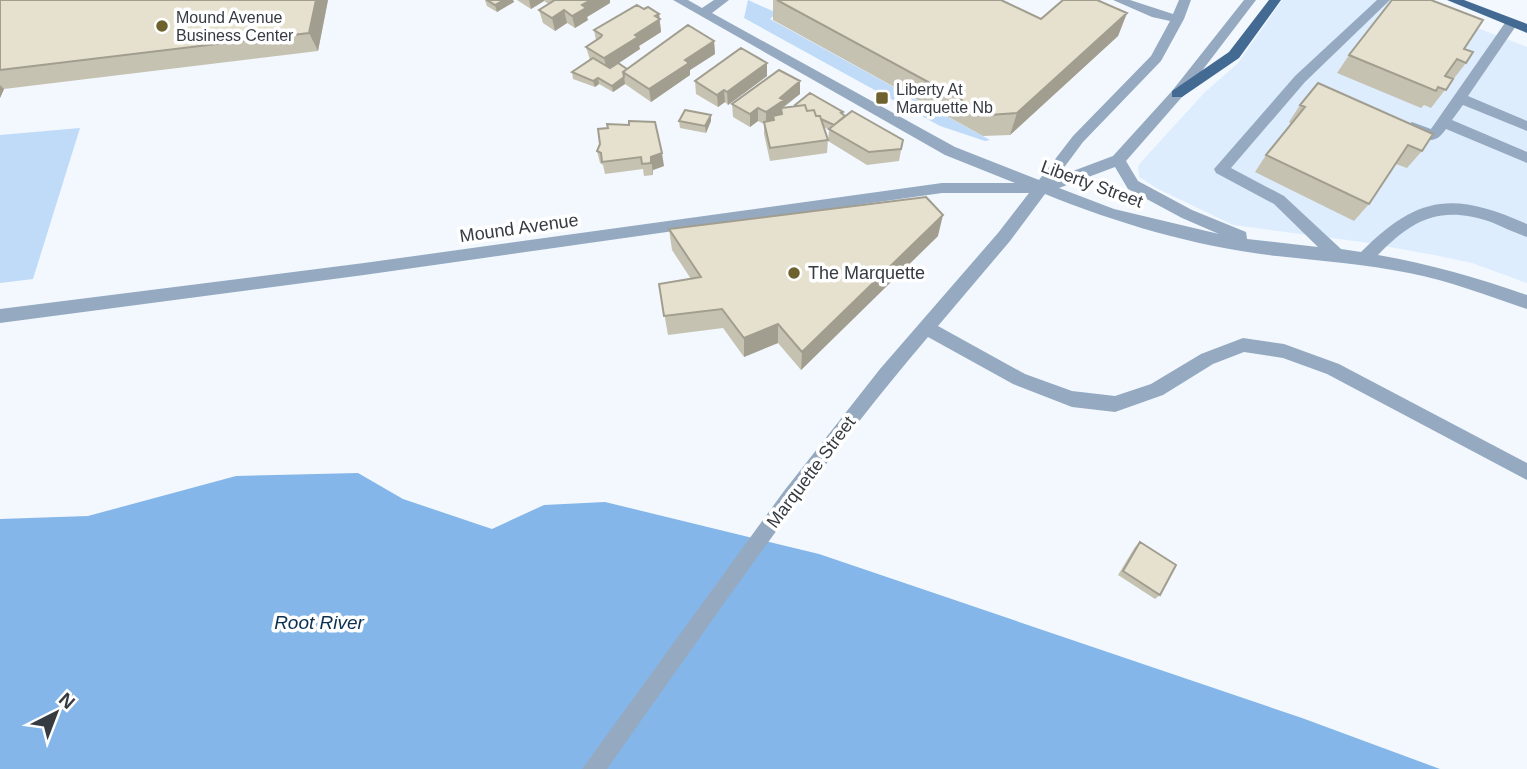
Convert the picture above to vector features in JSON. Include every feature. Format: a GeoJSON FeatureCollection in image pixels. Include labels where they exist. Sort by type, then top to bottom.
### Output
{"type":"FeatureCollection","features":[{"type":"Feature","properties":{"kind":"main road"},"geometry":{"type":"LineString","coordinates":[[1177,94],[1234,55],[1275,0]]}},
{"type":"Feature","properties":{"kind":"main road"},"geometry":{"type":"LineString","coordinates":[[1453,0],[1527,29]]}},
{"type":"Feature","properties":{"kind":"street","name":"Liberty Street"},"geometry":{"type":"LineString","coordinates":[[679,0],[950,151],[1110,214],[1170,230],[1280,251],[1365,258],[1449,276],[1527,302]]}},
{"type":"Feature","properties":{"kind":"street"},"geometry":{"type":"LineString","coordinates":[[703,13],[723,0]]}},
{"type":"Feature","properties":{"kind":"street"},"geometry":{"type":"LineString","coordinates":[[1119,0],[1178,19]]}},
{"type":"Feature","properties":{"kind":"street","name":"Marquette Street"},"geometry":{"type":"LineString","coordinates":[[593,769],[791,497],[886,374],[1043,188],[1078,139],[1156,58],[1178,19],[1185,0]]}},
{"type":"Feature","properties":{"kind":"street","name":"Marquette Street"},"geometry":{"type":"LineString","coordinates":[[1043,188],[1118,160],[1177,94],[1250,0]]}},
{"type":"Feature","properties":{"kind":"street"},"geometry":{"type":"LineString","coordinates":[[1336,254],[1279,200],[1221,169],[1384,0]]}},
{"type":"Feature","properties":{"kind":"street"},"geometry":{"type":"LineString","coordinates":[[1397,121],[1434,136],[1512,23]]}},
{"type":"Feature","properties":{"kind":"street"},"geometry":{"type":"LineString","coordinates":[[1462,99],[1527,126]]}},
{"type":"Feature","properties":{"kind":"street"},"geometry":{"type":"LineString","coordinates":[[1444,122],[1527,158]]}},
{"type":"Feature","properties":{"kind":"street"},"geometry":{"type":"LineString","coordinates":[[1118,160],[1133,185],[1187,214],[1280,251]]}},
{"type":"Feature","properties":{"kind":"street","name":"Mound Avenue"},"geometry":{"type":"LineString","coordinates":[[0,316],[364,269],[942,188],[1043,188]]}},
{"type":"Feature","properties":{"kind":"street"},"geometry":{"type":"LineString","coordinates":[[1365,258],[1408,219],[1436,209],[1476,211],[1527,231]]}},
{"type":"Feature","properties":{"kind":"street"},"geometry":{"type":"LineString","coordinates":[[927,328],[1019,379],[1072,399],[1115,404],[1157,390],[1207,359],[1243,345],[1284,351],[1333,369],[1527,472]]}},
{"type":"Feature","properties":{"kind":"shaded area"},"geometry":{"type":"Polygon","coordinates":[[[748,0],[777,13],[770,19],[990,140],[985,141],[940,126],[744,18],[748,0]]]}},
{"type":"Feature","properties":{"kind":"shaded area"},"geometry":{"type":"Polygon","coordinates":[[[1282,0],[1404,0],[1527,47],[1527,283],[1472,263],[1434,255],[1362,242],[1233,225],[1139,177],[1138,166],[1142,161],[1204,93],[1238,63],[1282,0]]]}},
{"type":"Feature","properties":{"kind":"shaded area"},"geometry":{"type":"Polygon","coordinates":[[[80,128],[33,279],[0,283],[0,135],[80,128]]]}},
{"type":"Feature","properties":{"kind":"water","name":"Root River"},"geometry":{"type":"Polygon","coordinates":[[[358,473],[403,499],[492,529],[544,505],[605,502],[819,554],[1302,718],[1440,769],[0,769],[0,519],[88,516],[236,476],[358,473]]]}},
{"type":"Feature","properties":{"kind":"building","name":"Mound Avenue Business Center"},"geometry":{"type":"Polygon","coordinates":[[[0,0],[316,0],[309,33],[0,70],[0,0]]]}},
{"type":"Feature","properties":{"kind":"building"},"geometry":{"type":"Polygon","coordinates":[[[487,0],[504,0],[495,5],[487,0]]]}},
{"type":"Feature","properties":{"kind":"building"},"geometry":{"type":"Polygon","coordinates":[[[555,0],[591,0],[582,5],[586,8],[572,16],[564,10],[552,18],[539,10],[555,0]]]}},
{"type":"Feature","properties":{"kind":"building"},"geometry":{"type":"Polygon","coordinates":[[[777,0],[1001,0],[1041,19],[1063,0],[1097,0],[1127,13],[1017,113],[989,115],[777,0]]]}},
{"type":"Feature","properties":{"kind":"building"},"geometry":{"type":"Polygon","coordinates":[[[1392,0],[1431,0],[1483,20],[1464,49],[1473,52],[1466,63],[1457,59],[1445,76],[1453,79],[1446,90],[1438,87],[1436,91],[1349,55],[1392,0]]]}},
{"type":"Feature","properties":{"kind":"building"},"geometry":{"type":"Polygon","coordinates":[[[637,5],[644,9],[648,7],[659,14],[655,16],[660,19],[635,35],[638,37],[604,58],[586,47],[602,35],[594,30],[637,5]]]}},
{"type":"Feature","properties":{"kind":"building"},"geometry":{"type":"Polygon","coordinates":[[[688,25],[714,41],[685,60],[689,63],[649,89],[623,72],[688,25]]]}},
{"type":"Feature","properties":{"kind":"building"},"geometry":{"type":"Polygon","coordinates":[[[741,48],[767,63],[727,92],[724,90],[717,95],[695,81],[741,48]]]}},
{"type":"Feature","properties":{"kind":"building"},"geometry":{"type":"Polygon","coordinates":[[[593,58],[610,68],[618,63],[627,69],[623,72],[624,77],[612,86],[598,78],[593,81],[572,72],[593,58]]]}},
{"type":"Feature","properties":{"kind":"building"},"geometry":{"type":"Polygon","coordinates":[[[779,70],[800,81],[780,98],[784,100],[766,112],[758,108],[750,114],[732,104],[779,70]]]}},
{"type":"Feature","properties":{"kind":"building"},"geometry":{"type":"Polygon","coordinates":[[[1318,83],[1433,134],[1422,151],[1408,145],[1369,204],[1266,155],[1305,107],[1300,105],[1318,83]]]}},
{"type":"Feature","properties":{"kind":"building"},"geometry":{"type":"Polygon","coordinates":[[[810,93],[843,112],[841,113],[845,116],[834,125],[816,116],[814,110],[807,111],[805,105],[795,105],[810,93]]]}},
{"type":"Feature","properties":{"kind":"building"},"geometry":{"type":"Polygon","coordinates":[[[805,105],[807,111],[814,110],[816,116],[820,116],[828,140],[770,148],[764,122],[774,120],[773,116],[782,114],[781,108],[805,105]]]}},
{"type":"Feature","properties":{"kind":"building"},"geometry":{"type":"Polygon","coordinates":[[[685,110],[711,115],[705,126],[679,121],[685,110]]]}},
{"type":"Feature","properties":{"kind":"building"},"geometry":{"type":"Polygon","coordinates":[[[852,111],[903,140],[901,149],[869,152],[829,129],[852,111]]]}},
{"type":"Feature","properties":{"kind":"building"},"geometry":{"type":"Polygon","coordinates":[[[629,121],[655,122],[662,153],[651,157],[651,163],[642,164],[641,157],[602,162],[601,153],[597,151],[600,144],[598,129],[608,128],[607,124],[629,125],[629,121]]]}},
{"type":"Feature","properties":{"kind":"building","name":"The Marquette"},"geometry":{"type":"Polygon","coordinates":[[[926,197],[943,215],[802,352],[778,324],[744,338],[722,309],[664,316],[659,284],[701,277],[669,229],[926,197]]]}},
{"type":"Feature","properties":{"kind":"building"},"geometry":{"type":"Polygon","coordinates":[[[1140,542],[1176,565],[1160,595],[1123,571],[1140,542]]]}},
{"type":"Feature","properties":{"kind":"place","name":"Mound Avenue Business Center"},"geometry":{"type":"Point","coordinates":[162,26]}},
{"type":"Feature","properties":{"kind":"place","name":"Liberty At Marquette Nb"},"geometry":{"type":"Point","coordinates":[882,98]}},
{"type":"Feature","properties":{"kind":"place","name":"The Marquette"},"geometry":{"type":"Point","coordinates":[794,273]}}]}
